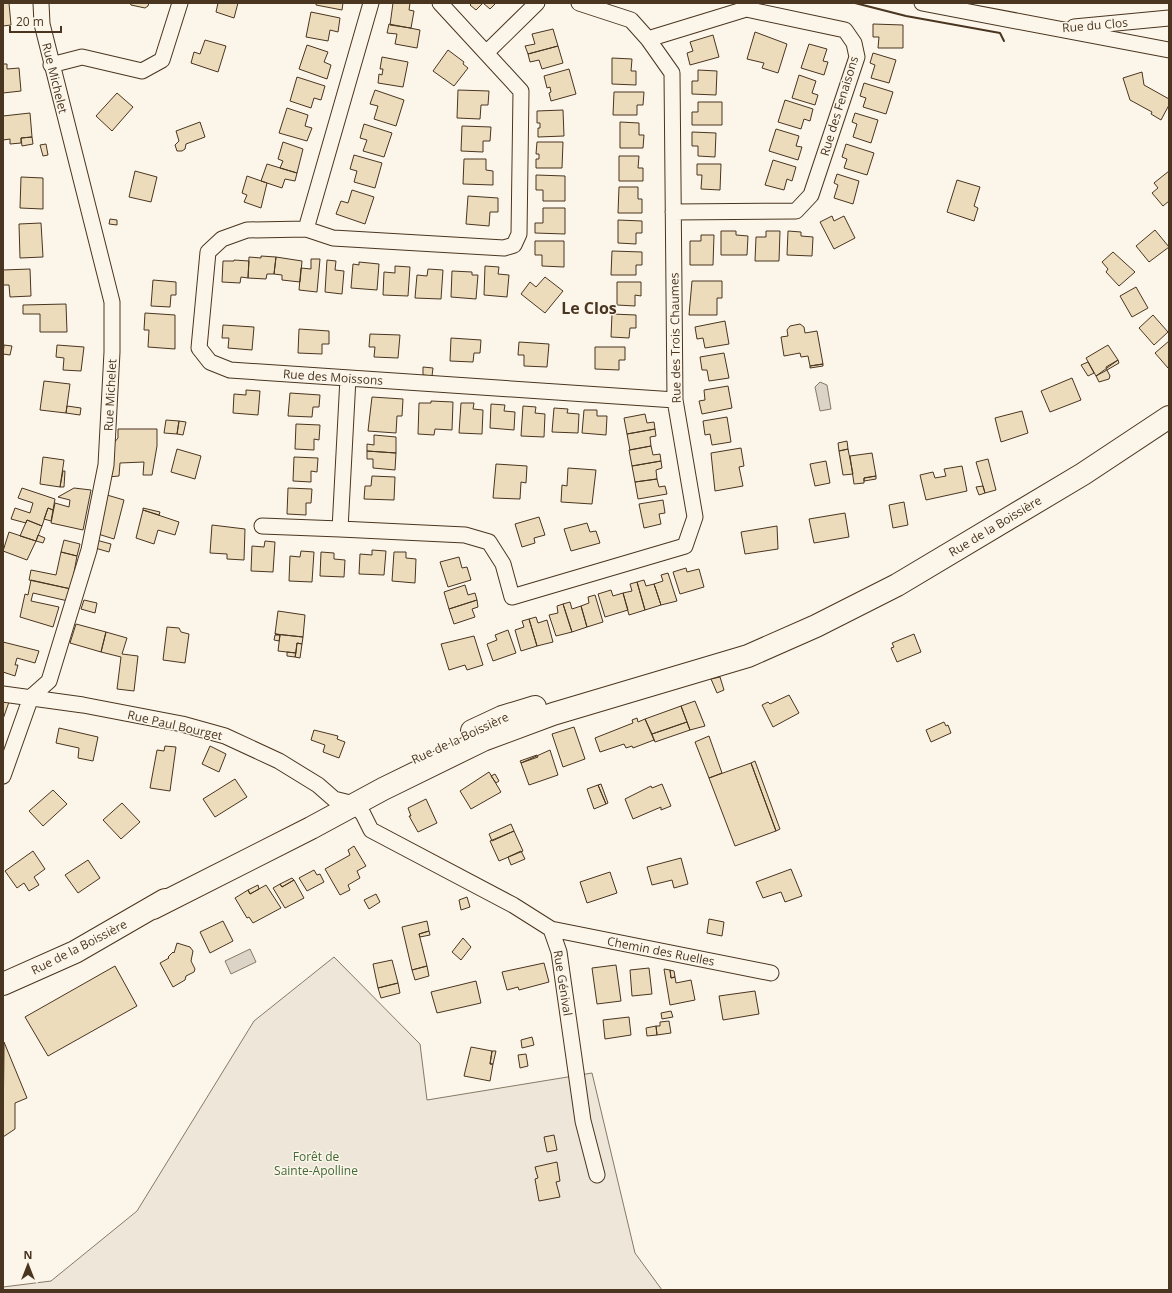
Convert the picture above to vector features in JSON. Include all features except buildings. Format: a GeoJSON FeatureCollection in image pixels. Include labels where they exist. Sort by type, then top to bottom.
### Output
{"type":"FeatureCollection","features":[{"type":"Feature","properties":{"kind":"main road","name":"Rue de la Boissière"},"geometry":{"type":"LineString","coordinates":[[3,984],[75,952],[153,908],[303,815],[344,802],[502,717],[816,626],[898,585],[1084,474],[1169,417]]}},
{"type":"Feature","properties":{"kind":"street","name":"Rue Michelet"},"geometry":{"type":"LineString","coordinates":[[3,776],[31,697],[49,681],[89,550],[106,465],[112,352],[112,302],[51,65],[42,24],[41,3]]}},
{"type":"Feature","properties":{"kind":"street"},"geometry":{"type":"LineString","coordinates":[[51,65],[82,58],[142,71],[162,60],[180,3]]}},
{"type":"Feature","properties":{"kind":"street"},"geometry":{"type":"LineString","coordinates":[[306,229],[371,3]]}},
{"type":"Feature","properties":{"kind":"street","name":"Rue des Moissons"},"geometry":{"type":"LineString","coordinates":[[440,3],[521,91],[519,234],[514,245],[504,248],[333,238],[306,229],[247,230],[222,239],[208,252],[199,348],[210,362],[230,370],[675,400]]}},
{"type":"Feature","properties":{"kind":"street"},"geometry":{"type":"LineString","coordinates":[[486,53],[537,3]]}},
{"type":"Feature","properties":{"kind":"street","name":"Rue des Trois Chaumes"},"geometry":{"type":"LineString","coordinates":[[262,526],[465,535],[489,542],[503,564],[512,597],[685,546],[696,517],[675,400],[672,73],[648,39],[631,20],[579,3]]}},
{"type":"Feature","properties":{"kind":"street","name":"Rue du Clos"},"geometry":{"type":"LineString","coordinates":[[922,3],[1169,50]]}},
{"type":"Feature","properties":{"kind":"street","name":"Rue des Fenaisons"},"geometry":{"type":"LineString","coordinates":[[648,39],[746,9],[845,30],[854,43],[857,57],[811,195],[796,211],[673,212]]}},
{"type":"Feature","properties":{"kind":"street","name":"Rue du Clos"},"geometry":{"type":"LineString","coordinates":[[1056,28],[1169,18]]}},
{"type":"Feature","properties":{"kind":"street","name":"Rue du Clos"},"geometry":{"type":"LineString","coordinates":[[1131,43],[1128,32],[1134,21]]}},
{"type":"Feature","properties":{"kind":"street"},"geometry":{"type":"LineString","coordinates":[[340,529],[348,378]]}},
{"type":"Feature","properties":{"kind":"street","name":"Rue Paul Bourget"},"geometry":{"type":"LineString","coordinates":[[3,694],[31,697],[182,724],[225,736],[279,761],[344,802]]}},
{"type":"Feature","properties":{"kind":"street"},"geometry":{"type":"LineString","coordinates":[[344,802],[363,814],[371,830],[513,905],[551,929]]}},
{"type":"Feature","properties":{"kind":"street","name":"Chemin des Ruelles"},"geometry":{"type":"LineString","coordinates":[[551,929],[771,973]]}},
{"type":"Feature","properties":{"kind":"street","name":"Rue Génival"},"geometry":{"type":"LineString","coordinates":[[551,929],[559,952],[583,1121],[597,1175]]}},
{"type":"Feature","properties":{"kind":"green space","name":"Forêt de Sainte-Apolline"},"geometry":{"type":"Polygon","coordinates":[[[334,957],[420,1044],[427,1100],[592,1073],[635,1253],[662,1290],[3,1290],[3,1287],[51,1281],[137,1211],[254,1021],[334,957]]]}},
{"type":"Feature","properties":{"kind":"shaded area"},"geometry":{"type":"Polygon","coordinates":[[[820,382],[827,385],[831,409],[820,411],[815,387],[820,382]]]}},
{"type":"Feature","properties":{"kind":"shaded area"},"geometry":{"type":"Polygon","coordinates":[[[250,949],[256,962],[231,974],[225,961],[250,949]]]}},
{"type":"Feature","properties":{"kind":"wall"},"geometry":{"type":"LineString","coordinates":[[855,3],[906,16],[1000,33],[1004,41]]}},
{"type":"Feature","properties":{"kind":"district","name":"Le Clos"},"geometry":{"type":"Point","coordinates":[589,308]}}]}
